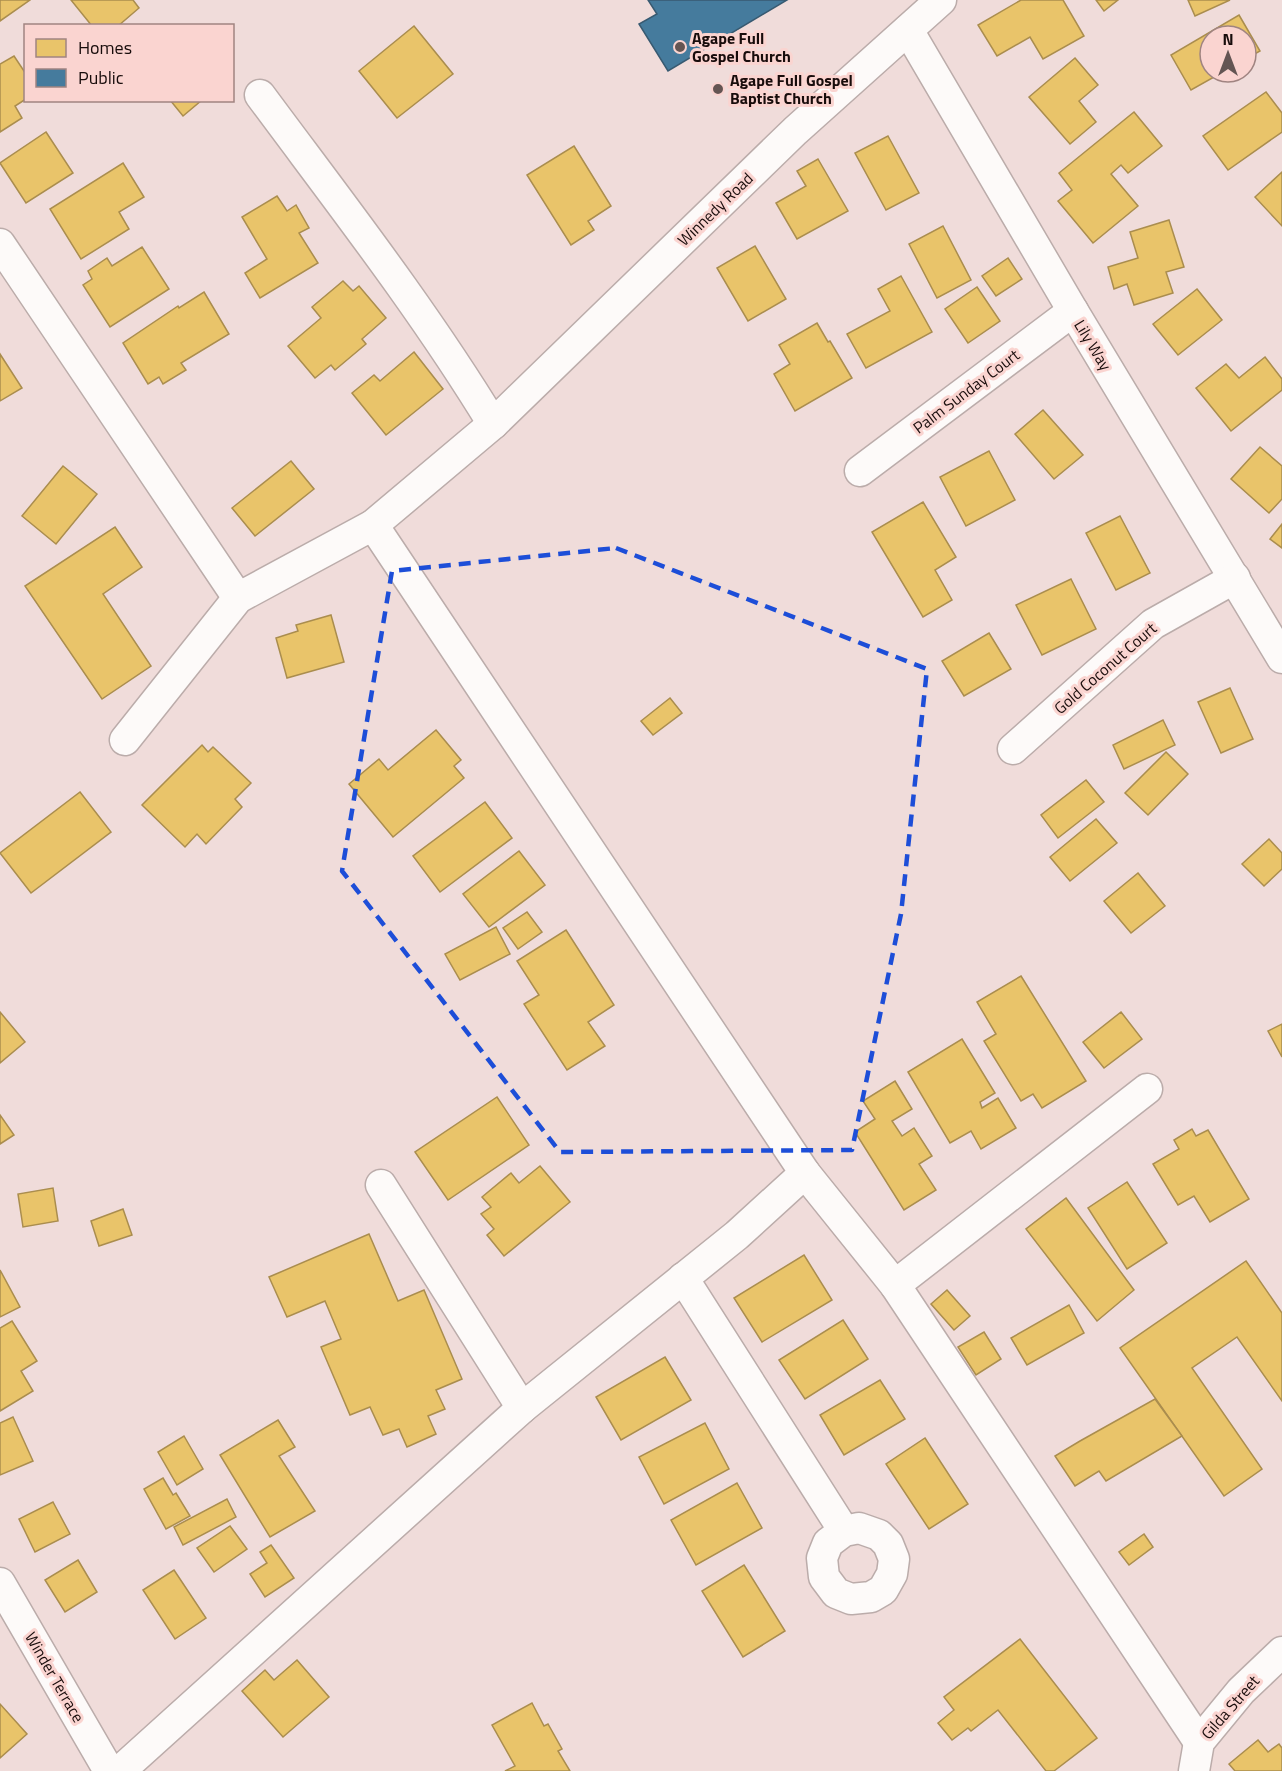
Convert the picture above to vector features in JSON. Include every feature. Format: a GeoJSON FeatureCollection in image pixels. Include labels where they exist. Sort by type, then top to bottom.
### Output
{"type":"FeatureCollection","features":[{"type":"Feature","properties":{"kind":"street","name":"Winnedy Road"},"geometry":{"type":"LineString","coordinates":[[238,598],[373,525],[493,424],[795,131],[941,0]]}},
{"type":"Feature","properties":{"kind":"street","name":"Lily Way"},"geometry":{"type":"LineString","coordinates":[[908,30],[1073,311],[1282,658]]}},
{"type":"Feature","properties":{"kind":"street"},"geometry":{"type":"LineString","coordinates":[[260,95],[380,257],[473,391],[493,424]]}},
{"type":"Feature","properties":{"kind":"street"},"geometry":{"type":"LineString","coordinates":[[0,244],[238,598],[126,740]]}},
{"type":"Feature","properties":{"kind":"street","name":"Palm Sunday Court"},"geometry":{"type":"LineString","coordinates":[[860,471],[1073,311]]}},
{"type":"Feature","properties":{"kind":"street"},"geometry":{"type":"LineString","coordinates":[[373,525],[805,1173],[895,1285],[1199,1742]]}},
{"type":"Feature","properties":{"kind":"street","name":"Gold Coconut Court"},"geometry":{"type":"LineString","coordinates":[[1013,749],[1153,624],[1235,578]]}},
{"type":"Feature","properties":{"kind":"street"},"geometry":{"type":"LineString","coordinates":[[895,1285],[1147,1089]]}},
{"type":"Feature","properties":{"kind":"street"},"geometry":{"type":"LineString","coordinates":[[120,1771],[522,1408],[737,1235],[805,1173]]}},
{"type":"Feature","properties":{"kind":"street"},"geometry":{"type":"LineString","coordinates":[[381,1185],[522,1408]]}},
{"type":"Feature","properties":{"kind":"street"},"geometry":{"type":"LineString","coordinates":[[683,1278],[843,1531]]}},
{"type":"Feature","properties":{"kind":"street","name":"Winder Terrace"},"geometry":{"type":"LineString","coordinates":[[0,1582],[109,1771]]}},
{"type":"Feature","properties":{"kind":"street","name":"Gilda Street"},"geometry":{"type":"LineString","coordinates":[[1194,1771],[1199,1742],[1241,1691],[1282,1652]]}},
{"type":"Feature","properties":{"kind":"highlighted area"},"geometry":{"type":"Polygon","coordinates":[[[616,548],[927,669],[901,914],[852,1150],[560,1152],[342,871],[392,571],[616,548]]]}},
{"type":"Feature","properties":{"kind":"building: Homes"},"geometry":{"type":"Polygon","coordinates":[[[0,0],[30,0],[0,21],[0,0]]]}},
{"type":"Feature","properties":{"kind":"building: Homes"},"geometry":{"type":"Polygon","coordinates":[[[71,0],[133,0],[139,8],[120,24],[90,24],[71,0]]]}},
{"type":"Feature","properties":{"kind":"building: Homes"},"geometry":{"type":"Polygon","coordinates":[[[1021,0],[1063,0],[1084,36],[1043,59],[1030,37],[997,56],[978,25],[1021,0]]]}},
{"type":"Feature","properties":{"kind":"building: Homes"},"geometry":{"type":"Polygon","coordinates":[[[1096,0],[1118,0],[1104,11],[1096,0]]]}},
{"type":"Feature","properties":{"kind":"building: Homes"},"geometry":{"type":"Polygon","coordinates":[[[1188,0],[1230,0],[1195,16],[1188,0]]]}},
{"type":"Feature","properties":{"kind":"building: Homes"},"geometry":{"type":"Polygon","coordinates":[[[1239,15],[1244,24],[1224,24],[1239,15]]]}},
{"type":"Feature","properties":{"kind":"building: Homes"},"geometry":{"type":"Polygon","coordinates":[[[414,26],[453,74],[397,118],[359,71],[414,26]]]}},
{"type":"Feature","properties":{"kind":"building: Homes"},"geometry":{"type":"Polygon","coordinates":[[[1198,39],[1198,84],[1202,84],[1191,90],[1171,55],[1198,39]]]}},
{"type":"Feature","properties":{"kind":"building: Homes"},"geometry":{"type":"Polygon","coordinates":[[[14,56],[24,71],[24,100],[15,106],[22,118],[0,132],[0,64],[14,56]]]}},
{"type":"Feature","properties":{"kind":"building: Homes"},"geometry":{"type":"Polygon","coordinates":[[[1075,58],[1098,85],[1079,101],[1096,122],[1070,144],[1029,97],[1075,58]]]}},
{"type":"Feature","properties":{"kind":"building: Homes"},"geometry":{"type":"Polygon","coordinates":[[[1266,92],[1282,113],[1282,132],[1228,170],[1203,136],[1266,92]]]}},
{"type":"Feature","properties":{"kind":"building: Homes"},"geometry":{"type":"Polygon","coordinates":[[[172,102],[200,102],[183,116],[172,102]]]}},
{"type":"Feature","properties":{"kind":"building: Homes"},"geometry":{"type":"Polygon","coordinates":[[[1134,112],[1162,146],[1128,173],[1121,165],[1111,174],[1138,206],[1093,243],[1058,201],[1072,190],[1059,173],[1134,112]]]}},
{"type":"Feature","properties":{"kind":"building: Homes"},"geometry":{"type":"Polygon","coordinates":[[[46,132],[73,173],[26,203],[0,163],[46,132]]]}},
{"type":"Feature","properties":{"kind":"building: Homes"},"geometry":{"type":"Polygon","coordinates":[[[888,136],[919,193],[886,210],[855,153],[888,136]]]}},
{"type":"Feature","properties":{"kind":"building: Homes"},"geometry":{"type":"Polygon","coordinates":[[[574,146],[611,206],[588,221],[594,230],[571,245],[527,175],[574,146]]]}},
{"type":"Feature","properties":{"kind":"building: Homes"},"geometry":{"type":"Polygon","coordinates":[[[818,159],[848,211],[797,239],[776,203],[806,186],[797,171],[818,159]]]}},
{"type":"Feature","properties":{"kind":"building: Homes"},"geometry":{"type":"Polygon","coordinates":[[[123,163],[144,197],[119,212],[129,229],[81,259],[50,209],[123,163]]]}},
{"type":"Feature","properties":{"kind":"building: Homes"},"geometry":{"type":"Polygon","coordinates":[[[1282,172],[1282,226],[1255,197],[1282,172]]]}},
{"type":"Feature","properties":{"kind":"building: Homes"},"geometry":{"type":"Polygon","coordinates":[[[277,196],[287,211],[296,205],[309,228],[299,233],[318,263],[260,298],[245,273],[267,259],[242,217],[277,196]]]}},
{"type":"Feature","properties":{"kind":"building: Homes"},"geometry":{"type":"Polygon","coordinates":[[[1169,220],[1184,267],[1166,272],[1173,293],[1134,305],[1127,284],[1114,289],[1108,267],[1138,258],[1130,232],[1169,220]]]}},
{"type":"Feature","properties":{"kind":"building: Homes"},"geometry":{"type":"Polygon","coordinates":[[[943,226],[971,280],[937,298],[909,244],[943,226]]]}},
{"type":"Feature","properties":{"kind":"building: Homes"},"geometry":{"type":"Polygon","coordinates":[[[755,246],[786,299],[748,321],[717,268],[755,246]]]}},
{"type":"Feature","properties":{"kind":"building: Homes"},"geometry":{"type":"Polygon","coordinates":[[[142,247],[169,289],[110,327],[83,285],[92,279],[88,271],[107,258],[112,266],[142,247]]]}},
{"type":"Feature","properties":{"kind":"building: Homes"},"geometry":{"type":"Polygon","coordinates":[[[1008,258],[1022,279],[996,296],[982,276],[1008,258]]]}},
{"type":"Feature","properties":{"kind":"building: Homes"},"geometry":{"type":"Polygon","coordinates":[[[901,276],[932,332],[866,368],[847,334],[890,311],[878,289],[901,276]]]}},
{"type":"Feature","properties":{"kind":"building: Homes"},"geometry":{"type":"Polygon","coordinates":[[[343,281],[353,291],[359,286],[386,318],[362,339],[366,344],[335,370],[331,365],[315,378],[288,346],[321,318],[312,307],[343,281]]]}},
{"type":"Feature","properties":{"kind":"building: Homes"},"geometry":{"type":"Polygon","coordinates":[[[977,287],[1000,321],[968,343],[945,309],[977,287]]]}},
{"type":"Feature","properties":{"kind":"building: Homes"},"geometry":{"type":"Polygon","coordinates":[[[1197,289],[1222,320],[1178,355],[1153,324],[1197,289]]]}},
{"type":"Feature","properties":{"kind":"building: Homes"},"geometry":{"type":"Polygon","coordinates":[[[204,292],[229,334],[181,363],[186,370],[163,384],[159,377],[148,384],[123,343],[178,306],[179,308],[204,292]]]}},
{"type":"Feature","properties":{"kind":"building: Homes"},"geometry":{"type":"Polygon","coordinates":[[[817,323],[852,378],[795,411],[774,374],[790,364],[779,345],[817,323]]]}},
{"type":"Feature","properties":{"kind":"building: Homes"},"geometry":{"type":"Polygon","coordinates":[[[414,352],[443,389],[386,435],[352,393],[374,375],[380,381],[414,352]]]}},
{"type":"Feature","properties":{"kind":"building: Homes"},"geometry":{"type":"Polygon","coordinates":[[[0,354],[22,388],[0,401],[0,354]]]}},
{"type":"Feature","properties":{"kind":"building: Homes"},"geometry":{"type":"Polygon","coordinates":[[[1265,357],[1282,379],[1282,390],[1231,431],[1196,388],[1226,364],[1239,378],[1265,357]]]}},
{"type":"Feature","properties":{"kind":"building: Homes"},"geometry":{"type":"Polygon","coordinates":[[[1043,410],[1083,455],[1054,479],[1015,434],[1043,410]]]}},
{"type":"Feature","properties":{"kind":"building: Homes"},"geometry":{"type":"Polygon","coordinates":[[[1260,447],[1282,466],[1282,499],[1269,513],[1231,479],[1260,447]]]}},
{"type":"Feature","properties":{"kind":"building: Homes"},"geometry":{"type":"Polygon","coordinates":[[[989,451],[1015,500],[966,526],[940,477],[989,451]]]}},
{"type":"Feature","properties":{"kind":"building: Homes"},"geometry":{"type":"Polygon","coordinates":[[[291,461],[314,489],[255,536],[232,508],[291,461]]]}},
{"type":"Feature","properties":{"kind":"building: Homes"},"geometry":{"type":"Polygon","coordinates":[[[63,466],[97,494],[56,544],[22,516],[63,466]]]}},
{"type":"Feature","properties":{"kind":"building: Homes"},"geometry":{"type":"Polygon","coordinates":[[[923,502],[956,557],[935,570],[952,600],[923,617],[872,532],[923,502]]]}},
{"type":"Feature","properties":{"kind":"building: Homes"},"geometry":{"type":"Polygon","coordinates":[[[1120,516],[1150,573],[1116,590],[1086,533],[1120,516]]]}},
{"type":"Feature","properties":{"kind":"building: Homes"},"geometry":{"type":"Polygon","coordinates":[[[1282,524],[1282,548],[1270,539],[1282,524]]]}},
{"type":"Feature","properties":{"kind":"building: Homes"},"geometry":{"type":"Polygon","coordinates":[[[115,527],[142,567],[103,594],[151,666],[102,699],[25,586],[115,527]]]}},
{"type":"Feature","properties":{"kind":"building: Homes"},"geometry":{"type":"Polygon","coordinates":[[[1071,579],[1096,629],[1042,655],[1016,605],[1071,579]]]}},
{"type":"Feature","properties":{"kind":"building: Homes"},"geometry":{"type":"Polygon","coordinates":[[[331,615],[344,662],[287,678],[276,638],[298,631],[296,625],[331,615]]]}},
{"type":"Feature","properties":{"kind":"building: Homes"},"geometry":{"type":"Polygon","coordinates":[[[989,633],[1011,669],[964,696],[942,661],[989,633]]]}},
{"type":"Feature","properties":{"kind":"building: Homes"},"geometry":{"type":"Polygon","coordinates":[[[1230,688],[1253,739],[1221,753],[1198,702],[1230,688]]]}},
{"type":"Feature","properties":{"kind":"building: Homes"},"geometry":{"type":"Polygon","coordinates":[[[670,698],[682,713],[653,735],[641,721],[670,698]]]}},
{"type":"Feature","properties":{"kind":"building: Homes"},"geometry":{"type":"Polygon","coordinates":[[[1163,720],[1175,745],[1124,769],[1113,745],[1163,720]]]}},
{"type":"Feature","properties":{"kind":"building: Homes"},"geometry":{"type":"Polygon","coordinates":[[[436,730],[461,760],[454,766],[464,778],[393,837],[349,784],[379,759],[388,770],[436,730]]]}},
{"type":"Feature","properties":{"kind":"building: Homes"},"geometry":{"type":"Polygon","coordinates":[[[202,745],[208,752],[213,747],[251,783],[235,799],[242,807],[206,844],[197,834],[185,847],[142,805],[202,745]]]}},
{"type":"Feature","properties":{"kind":"building: Homes"},"geometry":{"type":"Polygon","coordinates":[[[1166,752],[1188,774],[1148,815],[1125,793],[1166,752]]]}},
{"type":"Feature","properties":{"kind":"building: Homes"},"geometry":{"type":"Polygon","coordinates":[[[1086,780],[1104,802],[1058,838],[1041,815],[1086,780]]]}},
{"type":"Feature","properties":{"kind":"building: Homes"},"geometry":{"type":"Polygon","coordinates":[[[80,792],[111,832],[31,893],[0,853],[80,792]]]}},
{"type":"Feature","properties":{"kind":"building: Homes"},"geometry":{"type":"Polygon","coordinates":[[[485,802],[512,838],[440,892],[413,856],[485,802]]]}},
{"type":"Feature","properties":{"kind":"building: Homes"},"geometry":{"type":"Polygon","coordinates":[[[1096,819],[1117,843],[1070,881],[1050,857],[1096,819]]]}},
{"type":"Feature","properties":{"kind":"building: Homes"},"geometry":{"type":"Polygon","coordinates":[[[1269,839],[1282,853],[1282,869],[1264,886],[1242,864],[1269,839]]]}},
{"type":"Feature","properties":{"kind":"building: Homes"},"geometry":{"type":"Polygon","coordinates":[[[519,851],[545,885],[489,927],[463,894],[519,851]]]}},
{"type":"Feature","properties":{"kind":"building: Homes"},"geometry":{"type":"Polygon","coordinates":[[[1138,873],[1165,906],[1131,933],[1104,901],[1138,873]]]}},
{"type":"Feature","properties":{"kind":"building: Homes"},"geometry":{"type":"Polygon","coordinates":[[[527,912],[542,932],[518,949],[503,928],[527,912]]]}},
{"type":"Feature","properties":{"kind":"building: Homes"},"geometry":{"type":"Polygon","coordinates":[[[496,927],[510,954],[460,980],[445,954],[496,927]]]}},
{"type":"Feature","properties":{"kind":"building: Homes"},"geometry":{"type":"Polygon","coordinates":[[[566,930],[614,1005],[588,1022],[605,1046],[567,1070],[524,1004],[539,995],[517,961],[566,930]]]}},
{"type":"Feature","properties":{"kind":"building: Homes"},"geometry":{"type":"Polygon","coordinates":[[[1021,976],[1086,1081],[1042,1108],[1033,1094],[1021,1101],[984,1041],[996,1034],[977,1002],[1021,976]]]}},
{"type":"Feature","properties":{"kind":"building: Homes"},"geometry":{"type":"Polygon","coordinates":[[[0,1012],[25,1042],[0,1063],[0,1012]]]}},
{"type":"Feature","properties":{"kind":"building: Homes"},"geometry":{"type":"Polygon","coordinates":[[[1121,1012],[1142,1039],[1104,1068],[1083,1042],[1121,1012]]]}},
{"type":"Feature","properties":{"kind":"building: Homes"},"geometry":{"type":"Polygon","coordinates":[[[1282,1024],[1282,1057],[1268,1031],[1282,1024]]]}},
{"type":"Feature","properties":{"kind":"building: Homes"},"geometry":{"type":"Polygon","coordinates":[[[962,1039],[995,1093],[980,1102],[982,1108],[998,1098],[1016,1128],[981,1149],[971,1131],[950,1143],[908,1072],[962,1039]]]}},
{"type":"Feature","properties":{"kind":"building: Homes"},"geometry":{"type":"Polygon","coordinates":[[[895,1081],[912,1109],[892,1121],[902,1136],[914,1128],[932,1156],[919,1164],[936,1190],[904,1210],[855,1132],[875,1119],[863,1101],[895,1081]]]}},
{"type":"Feature","properties":{"kind":"building: Homes"},"geometry":{"type":"Polygon","coordinates":[[[497,1097],[529,1145],[448,1200],[415,1152],[497,1097]]]}},
{"type":"Feature","properties":{"kind":"building: Homes"},"geometry":{"type":"Polygon","coordinates":[[[0,1115],[14,1135],[0,1144],[0,1115]]]}},
{"type":"Feature","properties":{"kind":"building: Homes"},"geometry":{"type":"Polygon","coordinates":[[[1192,1129],[1196,1136],[1208,1130],[1249,1199],[1210,1222],[1194,1196],[1178,1205],[1153,1164],[1179,1149],[1174,1140],[1192,1129]]]}},
{"type":"Feature","properties":{"kind":"building: Homes"},"geometry":{"type":"Polygon","coordinates":[[[540,1166],[570,1202],[504,1256],[487,1235],[494,1229],[481,1214],[491,1207],[482,1197],[511,1173],[519,1183],[540,1166]]]}},
{"type":"Feature","properties":{"kind":"building: Homes"},"geometry":{"type":"Polygon","coordinates":[[[1127,1182],[1167,1243],[1127,1269],[1088,1208],[1127,1182]]]}},
{"type":"Feature","properties":{"kind":"building: Homes"},"geometry":{"type":"Polygon","coordinates":[[[53,1188],[58,1221],[23,1227],[18,1194],[53,1188]]]}},
{"type":"Feature","properties":{"kind":"building: Homes"},"geometry":{"type":"Polygon","coordinates":[[[1066,1198],[1134,1290],[1097,1321],[1026,1229],[1066,1198]]]}},
{"type":"Feature","properties":{"kind":"building: Homes"},"geometry":{"type":"Polygon","coordinates":[[[123,1209],[132,1235],[99,1246],[91,1221],[123,1209]]]}},
{"type":"Feature","properties":{"kind":"building: Homes"},"geometry":{"type":"Polygon","coordinates":[[[369,1234],[398,1301],[424,1290],[462,1379],[436,1390],[445,1409],[428,1416],[436,1434],[407,1447],[399,1429],[383,1435],[370,1407],[350,1415],[321,1347],[341,1339],[325,1301],[287,1317],[269,1277],[369,1234]]]}},
{"type":"Feature","properties":{"kind":"building: Homes"},"geometry":{"type":"Polygon","coordinates":[[[804,1255],[832,1300],[762,1342],[734,1298],[804,1255]]]}},
{"type":"Feature","properties":{"kind":"building: Homes"},"geometry":{"type":"Polygon","coordinates":[[[1246,1261],[1282,1313],[1282,1401],[1237,1337],[1192,1368],[1262,1469],[1224,1496],[1120,1348],[1246,1261]]]}},
{"type":"Feature","properties":{"kind":"building: Homes"},"geometry":{"type":"Polygon","coordinates":[[[0,1270],[20,1307],[0,1317],[0,1270]]]}},
{"type":"Feature","properties":{"kind":"building: Homes"},"geometry":{"type":"Polygon","coordinates":[[[947,1290],[970,1316],[954,1330],[931,1304],[947,1290]]]}},
{"type":"Feature","properties":{"kind":"building: Homes"},"geometry":{"type":"Polygon","coordinates":[[[1069,1305],[1084,1333],[1027,1365],[1011,1338],[1069,1305]]]}},
{"type":"Feature","properties":{"kind":"building: Homes"},"geometry":{"type":"Polygon","coordinates":[[[843,1320],[868,1359],[805,1399],[779,1360],[843,1320]]]}},
{"type":"Feature","properties":{"kind":"building: Homes"},"geometry":{"type":"Polygon","coordinates":[[[12,1321],[37,1361],[21,1371],[33,1391],[0,1411],[0,1328],[12,1321]]]}},
{"type":"Feature","properties":{"kind":"building: Homes"},"geometry":{"type":"Polygon","coordinates":[[[984,1332],[1001,1359],[976,1375],[958,1347],[984,1332]]]}},
{"type":"Feature","properties":{"kind":"building: Homes"},"geometry":{"type":"Polygon","coordinates":[[[665,1357],[691,1400],[621,1440],[596,1397],[665,1357]]]}},
{"type":"Feature","properties":{"kind":"building: Homes"},"geometry":{"type":"Polygon","coordinates":[[[880,1380],[905,1419],[844,1455],[820,1415],[880,1380]]]}},
{"type":"Feature","properties":{"kind":"building: Homes"},"geometry":{"type":"Polygon","coordinates":[[[1155,1399],[1182,1436],[1106,1481],[1099,1471],[1075,1486],[1055,1456],[1155,1399]]]}},
{"type":"Feature","properties":{"kind":"building: Homes"},"geometry":{"type":"Polygon","coordinates":[[[13,1417],[33,1461],[0,1475],[0,1423],[13,1417]]]}},
{"type":"Feature","properties":{"kind":"building: Homes"},"geometry":{"type":"Polygon","coordinates":[[[278,1420],[295,1447],[279,1456],[315,1511],[270,1537],[220,1455],[278,1420]]]}},
{"type":"Feature","properties":{"kind":"building: Homes"},"geometry":{"type":"Polygon","coordinates":[[[705,1423],[729,1469],[664,1504],[639,1457],[705,1423]]]}},
{"type":"Feature","properties":{"kind":"building: Homes"},"geometry":{"type":"Polygon","coordinates":[[[184,1436],[203,1469],[177,1485],[158,1452],[184,1436]]]}},
{"type":"Feature","properties":{"kind":"building: Homes"},"geometry":{"type":"Polygon","coordinates":[[[925,1438],[968,1504],[929,1529],[886,1464],[925,1438]]]}},
{"type":"Feature","properties":{"kind":"building: Homes"},"geometry":{"type":"Polygon","coordinates":[[[163,1478],[173,1495],[176,1493],[190,1516],[166,1529],[144,1489],[163,1478]]]}},
{"type":"Feature","properties":{"kind":"building: Homes"},"geometry":{"type":"Polygon","coordinates":[[[737,1483],[762,1528],[696,1565],[671,1520],[737,1483]]]}},
{"type":"Feature","properties":{"kind":"building: Homes"},"geometry":{"type":"Polygon","coordinates":[[[227,1499],[236,1517],[183,1545],[174,1527],[227,1499]]]}},
{"type":"Feature","properties":{"kind":"building: Homes"},"geometry":{"type":"Polygon","coordinates":[[[53,1502],[70,1534],[35,1552],[19,1519],[53,1502]]]}},
{"type":"Feature","properties":{"kind":"building: Homes"},"geometry":{"type":"Polygon","coordinates":[[[230,1526],[247,1549],[214,1572],[197,1548],[230,1526]]]}},
{"type":"Feature","properties":{"kind":"building: Homes"},"geometry":{"type":"Polygon","coordinates":[[[1144,1534],[1153,1547],[1129,1565],[1119,1552],[1144,1534]]]}},
{"type":"Feature","properties":{"kind":"building: Homes"},"geometry":{"type":"Polygon","coordinates":[[[271,1545],[294,1578],[265,1597],[250,1574],[267,1563],[260,1552],[271,1545]]]}},
{"type":"Feature","properties":{"kind":"building: Homes"},"geometry":{"type":"Polygon","coordinates":[[[78,1560],[97,1592],[65,1612],[45,1580],[78,1560]]]}},
{"type":"Feature","properties":{"kind":"building: Homes"},"geometry":{"type":"Polygon","coordinates":[[[744,1565],[785,1631],[743,1657],[702,1591],[744,1565]]]}},
{"type":"Feature","properties":{"kind":"building: Homes"},"geometry":{"type":"Polygon","coordinates":[[[174,1570],[206,1618],[175,1639],[143,1590],[174,1570]]]}},
{"type":"Feature","properties":{"kind":"building: Homes"},"geometry":{"type":"Polygon","coordinates":[[[1020,1639],[1097,1738],[1054,1771],[1046,1771],[998,1710],[971,1731],[968,1728],[952,1740],[938,1723],[954,1710],[944,1697],[1020,1639]]]}},
{"type":"Feature","properties":{"kind":"building: Homes"},"geometry":{"type":"Polygon","coordinates":[[[297,1660],[329,1697],[283,1737],[242,1691],[265,1670],[274,1680],[297,1660]]]}},
{"type":"Feature","properties":{"kind":"building: Homes"},"geometry":{"type":"Polygon","coordinates":[[[532,1703],[544,1726],[548,1724],[562,1749],[558,1751],[570,1771],[505,1771],[515,1766],[492,1725],[532,1703]]]}},
{"type":"Feature","properties":{"kind":"building: Homes"},"geometry":{"type":"Polygon","coordinates":[[[0,1704],[27,1734],[0,1758],[0,1704]]]}},
{"type":"Feature","properties":{"kind":"building: Homes"},"geometry":{"type":"Polygon","coordinates":[[[1258,1740],[1268,1752],[1279,1744],[1282,1748],[1282,1771],[1235,1771],[1229,1764],[1258,1740]]]}},
{"type":"Feature","properties":{"kind":"building: Public","name":"Agape Full Gospel Church"},"geometry":{"type":"Polygon","coordinates":[[[648,0],[787,0],[668,71],[639,24],[657,14],[648,0]]]}},
{"type":"Feature","properties":{"kind":"place","name":"Agape Full Gospel Church"},"geometry":{"type":"Point","coordinates":[680,47]}},
{"type":"Feature","properties":{"kind":"place","name":"Agape Full Gospel Baptist Church"},"geometry":{"type":"Point","coordinates":[718,89]}}]}
